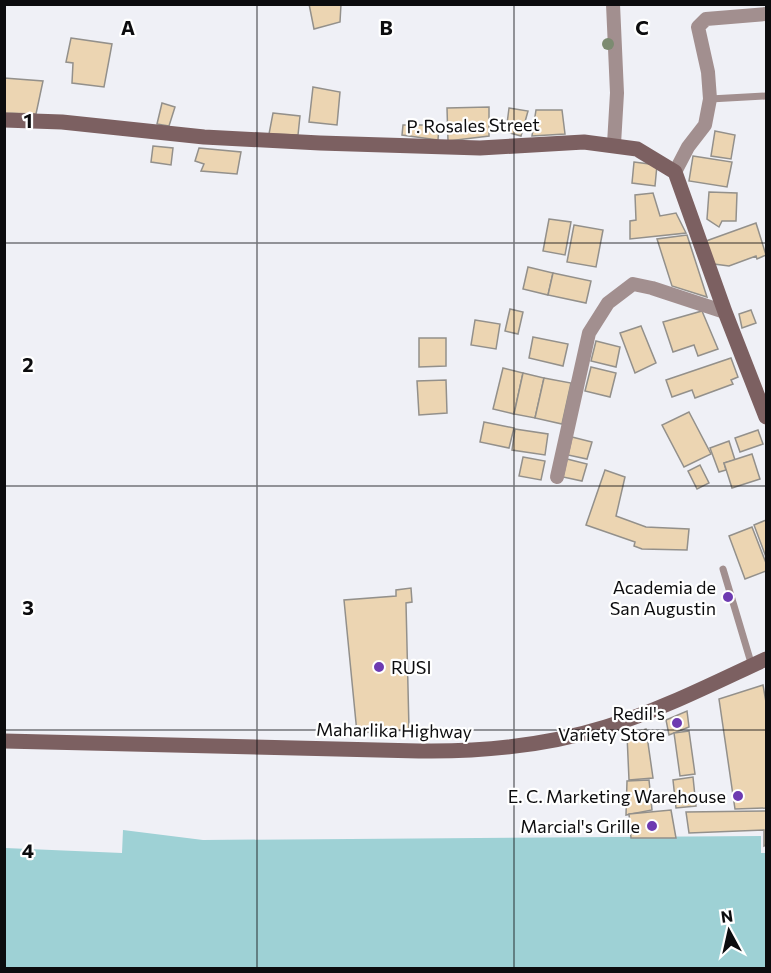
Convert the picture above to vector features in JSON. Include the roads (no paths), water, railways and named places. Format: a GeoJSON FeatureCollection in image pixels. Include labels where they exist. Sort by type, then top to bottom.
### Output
{"type":"FeatureCollection","features":[{"type":"Feature","properties":{"kind":"street"},"geometry":{"type":"LineString","coordinates":[[613,4],[617,75],[615,144]]}},
{"type":"Feature","properties":{"kind":"street"},"geometry":{"type":"LineString","coordinates":[[766,14],[706,19],[698,27],[708,72],[710,99],[705,125],[688,147],[675,172],[725,312],[766,417]]}},
{"type":"Feature","properties":{"kind":"street","name":"P. Rosales Street"},"geometry":{"type":"LineString","coordinates":[[4,120],[62,122],[204,137],[320,143],[480,148],[584,142],[615,144],[637,148],[675,172]]}},
{"type":"Feature","properties":{"kind":"street"},"geometry":{"type":"LineString","coordinates":[[557,477],[590,333],[608,303],[633,284],[725,312]]}},
{"type":"Feature","properties":{"kind":"street","name":"Maharlika Highway"},"geometry":{"type":"LineString","coordinates":[[4,741],[420,751],[507,748],[605,727],[648,712],[766,659]]}},
{"type":"Feature","properties":{"kind":"lane"},"geometry":{"type":"LineString","coordinates":[[710,99],[766,96]]}},
{"type":"Feature","properties":{"kind":"lane"},"geometry":{"type":"LineString","coordinates":[[723,569],[752,666]]}},
{"type":"Feature","properties":{"kind":"water"},"geometry":{"type":"Polygon","coordinates":[[[123,830],[203,840],[761,836],[761,853],[766,853],[766,968],[5,968],[5,848],[122,853],[123,830]]]}},
{"type":"Feature","properties":{"kind":"place","name":"Academia de San Augustin"},"geometry":{"type":"Point","coordinates":[728,597]}},
{"type":"Feature","properties":{"kind":"place","name":"RUSI"},"geometry":{"type":"Point","coordinates":[379,667]}},
{"type":"Feature","properties":{"kind":"place","name":"Redil's Variety Store"},"geometry":{"type":"Point","coordinates":[677,723]}},
{"type":"Feature","properties":{"kind":"place","name":"E. C. Marketing Warehouse"},"geometry":{"type":"Point","coordinates":[738,796]}},
{"type":"Feature","properties":{"kind":"place","name":"Marcial's Grille"},"geometry":{"type":"Point","coordinates":[652,826]}}]}
